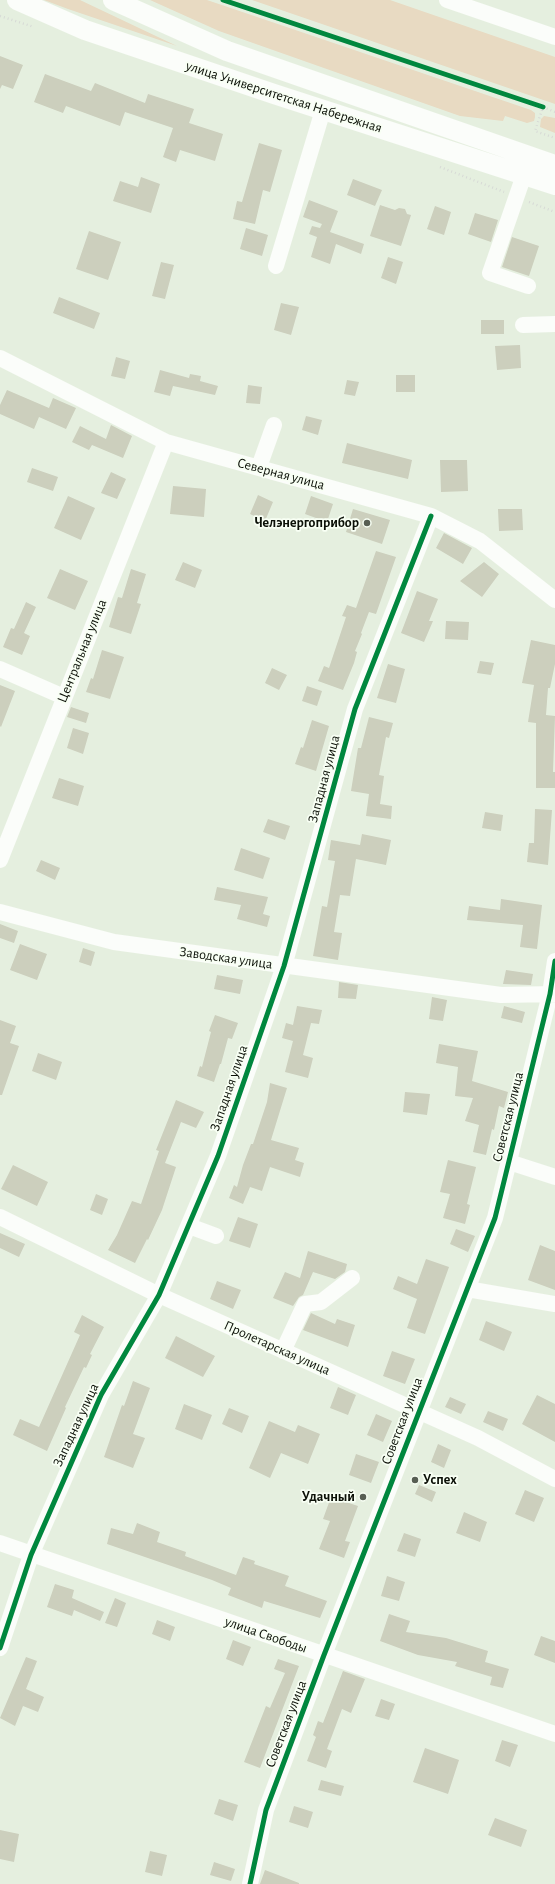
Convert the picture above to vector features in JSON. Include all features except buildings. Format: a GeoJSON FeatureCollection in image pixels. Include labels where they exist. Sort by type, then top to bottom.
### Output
{"type":"FeatureCollection","features":[{"type":"Feature","properties":{"kind":"main road","name":"улица Университетская Набережная"},"geometry":{"type":"LineString","coordinates":[[17,0],[86,30],[323,110],[555,185]]}},
{"type":"Feature","properties":{"kind":"main road","name":"улица Университетская Набережная"},"geometry":{"type":"LineString","coordinates":[[113,0],[226,51],[555,165]]}},
{"type":"Feature","properties":{"kind":"street"},"geometry":{"type":"LineString","coordinates":[[447,0],[489,7],[555,37]]}},
{"type":"Feature","properties":{"kind":"street"},"geometry":{"type":"LineString","coordinates":[[276,266],[323,110]]}},
{"type":"Feature","properties":{"kind":"street"},"geometry":{"type":"LineString","coordinates":[[524,175],[490,273],[528,286]]}},
{"type":"Feature","properties":{"kind":"street"},"geometry":{"type":"LineString","coordinates":[[522,324],[555,324]]}},
{"type":"Feature","properties":{"kind":"street","name":"Северная улица"},"geometry":{"type":"LineString","coordinates":[[0,358],[166,442],[431,516],[480,541],[555,600]]}},
{"type":"Feature","properties":{"kind":"street"},"geometry":{"type":"LineString","coordinates":[[259,467],[274,425]]}},
{"type":"Feature","properties":{"kind":"street","name":"Центральная улица"},"geometry":{"type":"LineString","coordinates":[[0,860],[166,442]]}},
{"type":"Feature","properties":{"kind":"street","name":"Западная улица"},"geometry":{"type":"LineString","coordinates":[[0,1648],[31,1555],[101,1395],[159,1295],[218,1156],[284,966],[355,709],[431,516]]}},
{"type":"Feature","properties":{"kind":"street"},"geometry":{"type":"LineString","coordinates":[[0,669],[64,697]]}},
{"type":"Feature","properties":{"kind":"street","name":"Заводская улица"},"geometry":{"type":"LineString","coordinates":[[0,912],[114,942],[501,995],[553,994]]}},
{"type":"Feature","properties":{"kind":"street","name":"Советская улица"},"geometry":{"type":"LineString","coordinates":[[250,1884],[266,1810],[324,1655],[495,1218],[553,994],[555,961]]}},
{"type":"Feature","properties":{"kind":"street"},"geometry":{"type":"LineString","coordinates":[[509,1162],[555,1177]]}},
{"type":"Feature","properties":{"kind":"street","name":"Пролетарская улица"},"geometry":{"type":"LineString","coordinates":[[0,1216],[159,1295],[478,1438],[555,1479]]}},
{"type":"Feature","properties":{"kind":"street"},"geometry":{"type":"LineString","coordinates":[[188,1226],[216,1236]]}},
{"type":"Feature","properties":{"kind":"street"},"geometry":{"type":"LineString","coordinates":[[283,1351],[305,1304],[320,1302],[352,1278]]}},
{"type":"Feature","properties":{"kind":"street"},"geometry":{"type":"LineString","coordinates":[[468,1288],[555,1304]]}},
{"type":"Feature","properties":{"kind":"street","name":"улица Свободы"},"geometry":{"type":"LineString","coordinates":[[0,1543],[31,1555],[555,1734]]}},
{"type":"Feature","properties":{"kind":"path"},"geometry":{"type":"LineString","coordinates":[[535,105],[555,112]]}},
{"type":"Feature","properties":{"kind":"path"},"geometry":{"type":"LineString","coordinates":[[543,108],[535,131],[555,138]]}},
{"type":"Feature","properties":{"kind":"shaded area"},"geometry":{"type":"Polygon","coordinates":[[[44,0],[80,0],[177,46],[68,9],[44,0]]]}},
{"type":"Feature","properties":{"kind":"shaded area"},"geometry":{"type":"Polygon","coordinates":[[[150,0],[207,0],[531,110],[535,113],[534,121],[527,123],[505,116],[503,121],[460,116],[219,31],[150,0]]]}},
{"type":"Feature","properties":{"kind":"shaded area"},"geometry":{"type":"Polygon","coordinates":[[[252,0],[390,0],[555,57],[555,104],[252,0]]]}},
{"type":"Feature","properties":{"kind":"shaded area"},"geometry":{"type":"Polygon","coordinates":[[[544,116],[555,118],[555,133],[540,127],[541,119],[544,116]]]}},
{"type":"Feature","properties":{"kind":"cycle path"},"geometry":{"type":"LineString","coordinates":[[223,0],[543,107]]}},
{"type":"Feature","properties":{"kind":"cycle path"},"geometry":{"type":"LineString","coordinates":[[0,1648],[31,1555],[101,1395],[159,1295],[218,1156],[284,966],[355,709],[431,516]]}},
{"type":"Feature","properties":{"kind":"cycle path"},"geometry":{"type":"LineString","coordinates":[[250,1884],[266,1810],[324,1655],[495,1218],[550,994],[555,961]]}},
{"type":"Feature","properties":{"kind":"place","name":"Челэнергоприбор"},"geometry":{"type":"Point","coordinates":[367,523]}},
{"type":"Feature","properties":{"kind":"place","name":"Успех"},"geometry":{"type":"Point","coordinates":[415,1480]}},
{"type":"Feature","properties":{"kind":"place","name":"Удачный"},"geometry":{"type":"Point","coordinates":[363,1497]}}]}
